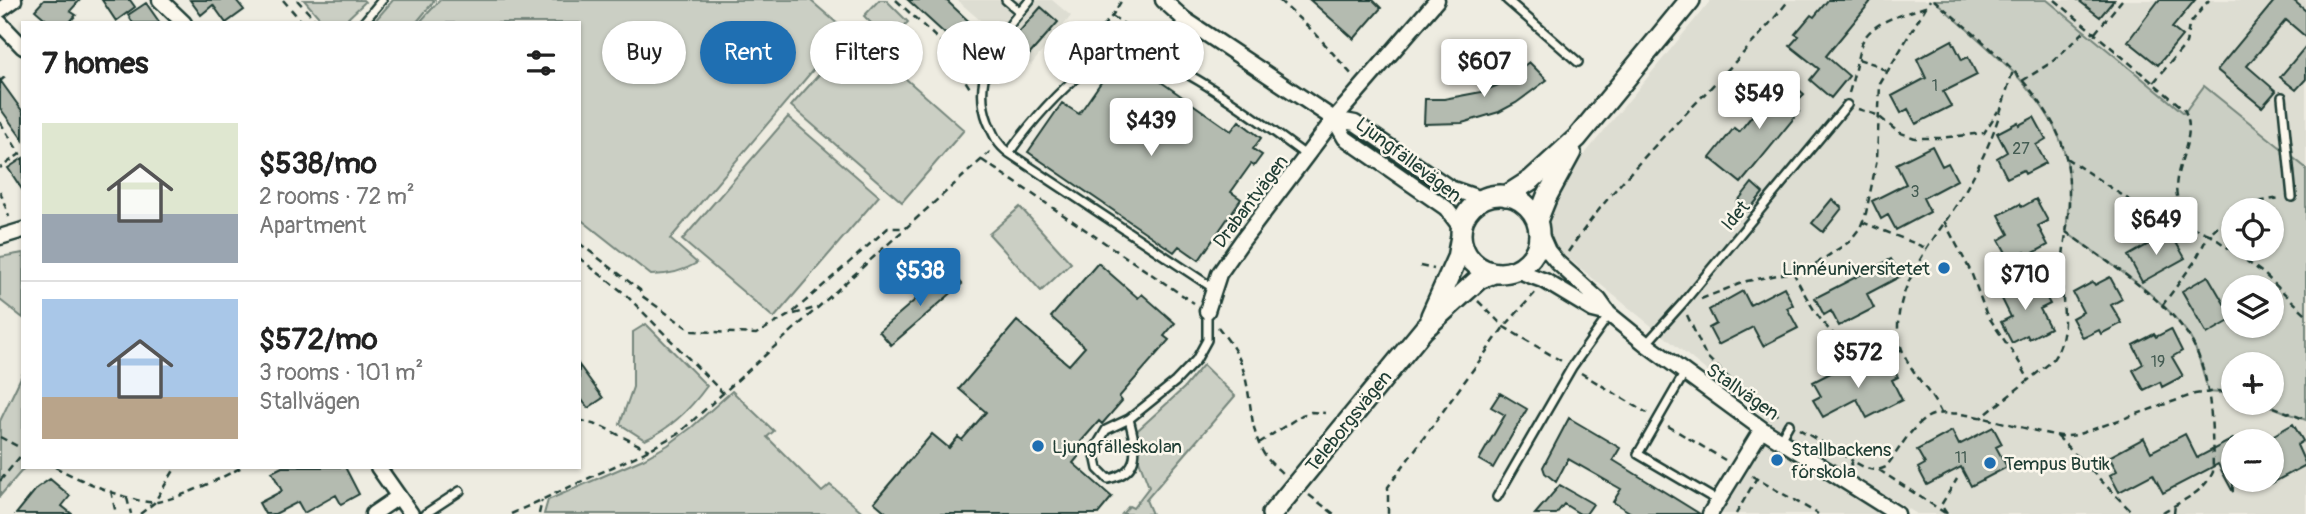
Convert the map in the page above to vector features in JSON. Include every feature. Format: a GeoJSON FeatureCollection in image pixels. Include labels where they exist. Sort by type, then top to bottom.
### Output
{"type":"FeatureCollection","features":[{"type":"Feature","properties":{"kind":"main road"},"geometry":{"type":"LineString","coordinates":[[1577,138],[1547,196],[1533,256],[1516,271],[1494,273],[1481,269],[1464,249],[1462,232],[1468,213],[1482,200],[1506,195],[1531,180],[1577,138],[1690,0]]}},
{"type":"Feature","properties":{"kind":"main road"},"geometry":{"type":"LineString","coordinates":[[1506,195],[1523,202],[1531,210],[1539,227]]}},
{"type":"Feature","properties":{"kind":"main road","name":"Teleborgsvägen"},"geometry":{"type":"LineString","coordinates":[[1424,329],[1450,276],[1462,232]]}},
{"type":"Feature","properties":{"kind":"main road","name":"Teleborgsvägen"},"geometry":{"type":"LineString","coordinates":[[1272,514],[1424,329],[1479,279],[1494,273]]}},
{"type":"Feature","properties":{"kind":"street"},"geometry":{"type":"LineString","coordinates":[[0,10],[14,0]]}},
{"type":"Feature","properties":{"kind":"street"},"geometry":{"type":"LineString","coordinates":[[160,0],[182,21]]}},
{"type":"Feature","properties":{"kind":"street","name":"Ljungfällevägen"},"geometry":{"type":"LineString","coordinates":[[1163,0],[1184,19],[1334,119],[1355,123],[1441,183],[1482,200]]}},
{"type":"Feature","properties":{"kind":"street","name":"Drabantvägen"},"geometry":{"type":"LineString","coordinates":[[1207,311],[1213,288],[1227,263],[1334,119],[1437,0]]}},
{"type":"Feature","properties":{"kind":"street"},"geometry":{"type":"LineString","coordinates":[[0,23],[21,45]]}},
{"type":"Feature","properties":{"kind":"street","name":"Ljungfällevägen"},"geometry":{"type":"LineString","coordinates":[[1334,119],[1345,138],[1446,208],[1462,232]]}},
{"type":"Feature","properties":{"kind":"street","name":"Stallvägen"},"geometry":{"type":"LineString","coordinates":[[1539,227],[1548,251],[1599,300],[1609,314],[1646,344],[1762,429],[1897,514]]}},
{"type":"Feature","properties":{"kind":"street"},"geometry":{"type":"LineString","coordinates":[[0,237],[19,231]]}},
{"type":"Feature","properties":{"kind":"street","name":"Stallvägen"},"geometry":{"type":"LineString","coordinates":[[1516,271],[1545,281],[1593,310],[1609,314]]}},
{"type":"Feature","properties":{"kind":"street"},"geometry":{"type":"LineString","coordinates":[[1714,508],[1762,429]]}},
{"type":"Feature","properties":{"kind":"street"},"geometry":{"type":"LineString","coordinates":[[379,469],[411,514]]}},
{"type":"Feature","properties":{"kind":"street"},"geometry":{"type":"LineString","coordinates":[[373,514],[398,497]]}},
{"type":"Feature","properties":{"kind":"lane"},"geometry":{"type":"LineString","coordinates":[[365,21],[382,0]]}},
{"type":"Feature","properties":{"kind":"lane"},"geometry":{"type":"LineString","coordinates":[[1006,0],[1020,12]]}},
{"type":"Feature","properties":{"kind":"lane"},"geometry":{"type":"LineString","coordinates":[[1030,0],[999,37],[985,69],[983,108],[998,145],[1213,288]]}},
{"type":"Feature","properties":{"kind":"lane"},"geometry":{"type":"LineString","coordinates":[[1507,0],[1578,62]]}},
{"type":"Feature","properties":{"kind":"lane"},"geometry":{"type":"LineString","coordinates":[[1204,83],[1308,156]]}},
{"type":"Feature","properties":{"kind":"lane"},"geometry":{"type":"LineString","coordinates":[[1009,153],[1044,109],[1069,84]]}},
{"type":"Feature","properties":{"kind":"lane"},"geometry":{"type":"LineString","coordinates":[[2282,97],[2292,197]]}},
{"type":"Feature","properties":{"kind":"lane","name":"Idet"},"geometry":{"type":"LineString","coordinates":[[1646,344],[1847,105]]}},
{"type":"Feature","properties":{"kind":"lane"},"geometry":{"type":"LineString","coordinates":[[1129,419],[1135,445],[1134,461],[1122,476],[1108,479],[1098,469],[1094,450],[1106,430],[1129,419],[1175,382],[1196,360],[1207,340],[1207,311]]}},
{"type":"Feature","properties":{"kind":"lane"},"geometry":{"type":"LineString","coordinates":[[1497,497],[1572,367],[1609,314]]}},
{"type":"Feature","properties":{"kind":"lane"},"geometry":{"type":"LineString","coordinates":[[1684,374],[1639,454],[1714,508]]}},
{"type":"Feature","properties":{"kind":"lane"},"geometry":{"type":"LineString","coordinates":[[1780,440],[1789,424]]}},
{"type":"Feature","properties":{"kind":"lane"},"geometry":{"type":"LineString","coordinates":[[425,514],[460,491]]}},
{"type":"Feature","properties":{"kind":"path"},"geometry":{"type":"LineString","coordinates":[[283,0],[301,21]]}},
{"type":"Feature","properties":{"kind":"path"},"geometry":{"type":"LineString","coordinates":[[297,0],[316,21]]}},
{"type":"Feature","properties":{"kind":"path"},"geometry":{"type":"LineString","coordinates":[[896,0],[942,43],[983,108]]}},
{"type":"Feature","properties":{"kind":"path"},"geometry":{"type":"LineString","coordinates":[[1279,0],[1315,33],[1363,86]]}},
{"type":"Feature","properties":{"kind":"path"},"geometry":{"type":"LineString","coordinates":[[1559,263],[1589,220],[1738,60],[1789,0]]}},
{"type":"Feature","properties":{"kind":"path"},"geometry":{"type":"LineString","coordinates":[[1946,513],[1879,470],[1867,469],[1789,424],[1732,382],[1706,356],[1682,304],[1747,281],[1793,272],[1832,255],[1849,242],[1866,212],[1877,159],[1880,84],[1885,71],[1932,0],[2022,81],[2047,114],[2066,158],[2069,197],[2062,275],[2063,337],[2060,350],[2051,362],[1981,418]]}},
{"type":"Feature","properties":{"kind":"path"},"geometry":{"type":"LineString","coordinates":[[2055,0],[2184,108],[2189,118],[2189,134],[2177,196],[2190,228]]}},
{"type":"Feature","properties":{"kind":"path"},"geometry":{"type":"LineString","coordinates":[[2095,33],[2122,0]]}},
{"type":"Feature","properties":{"kind":"path"},"geometry":{"type":"LineString","coordinates":[[2154,82],[2186,44],[2189,25],[2210,0]]}},
{"type":"Feature","properties":{"kind":"path"},"geometry":{"type":"LineString","coordinates":[[1925,7],[1882,22],[1862,43],[1847,105],[1877,115],[1898,132],[1915,138],[1984,133],[2001,107]]}},
{"type":"Feature","properties":{"kind":"path"},"geometry":{"type":"LineString","coordinates":[[1112,16],[1120,21]]}},
{"type":"Feature","properties":{"kind":"path"},"geometry":{"type":"LineString","coordinates":[[2022,81],[2052,62],[2088,27]]}},
{"type":"Feature","properties":{"kind":"path"},"geometry":{"type":"LineString","coordinates":[[1858,59],[1885,71]]}},
{"type":"Feature","properties":{"kind":"path"},"geometry":{"type":"LineString","coordinates":[[1941,413],[1902,349],[1899,313],[1914,271],[1926,248],[1956,205],[1987,150],[2013,71]]}},
{"type":"Feature","properties":{"kind":"path"},"geometry":{"type":"LineString","coordinates":[[0,81],[5,77]]}},
{"type":"Feature","properties":{"kind":"path"},"geometry":{"type":"LineString","coordinates":[[0,122],[20,154],[0,169]]}},
{"type":"Feature","properties":{"kind":"path"},"geometry":{"type":"LineString","coordinates":[[2066,158],[2143,209],[2209,234],[2263,273],[2306,314]]}},
{"type":"Feature","properties":{"kind":"path"},"geometry":{"type":"LineString","coordinates":[[511,514],[649,450],[679,433],[982,160],[1207,311],[1232,345],[1242,366],[1250,394],[1251,419],[1265,456],[1286,476]]}},
{"type":"Feature","properties":{"kind":"path"},"geometry":{"type":"LineString","coordinates":[[0,191],[19,231]]}},
{"type":"Feature","properties":{"kind":"path"},"geometry":{"type":"LineString","coordinates":[[2281,198],[2292,197]]}},
{"type":"Feature","properties":{"kind":"path"},"geometry":{"type":"LineString","coordinates":[[1944,221],[1971,272],[1986,313],[2028,380]]}},
{"type":"Feature","properties":{"kind":"path"},"geometry":{"type":"LineString","coordinates":[[1862,222],[1926,248]]}},
{"type":"Feature","properties":{"kind":"path"},"geometry":{"type":"LineString","coordinates":[[2162,306],[2195,261],[2209,234],[2221,224]]}},
{"type":"Feature","properties":{"kind":"path"},"geometry":{"type":"LineString","coordinates":[[581,245],[640,290],[642,296],[692,331],[755,334],[791,314],[888,228],[904,228]]}},
{"type":"Feature","properties":{"kind":"path"},"geometry":{"type":"LineString","coordinates":[[2066,232],[2162,306],[2192,341],[2208,392],[2213,472],[2208,483],[2199,491],[2160,514]]}},
{"type":"Feature","properties":{"kind":"path"},"geometry":{"type":"LineString","coordinates":[[581,260],[631,300],[723,393]]}},
{"type":"Feature","properties":{"kind":"path"},"geometry":{"type":"LineString","coordinates":[[1793,272],[1824,325],[1835,337],[1859,349],[1889,352],[1902,349]]}},
{"type":"Feature","properties":{"kind":"path"},"geometry":{"type":"LineString","coordinates":[[1388,514],[1388,487],[1504,327],[1545,281]]}},
{"type":"Feature","properties":{"kind":"path"},"geometry":{"type":"LineString","coordinates":[[631,300],[642,296]]}},
{"type":"Feature","properties":{"kind":"path"},"geometry":{"type":"LineString","coordinates":[[791,314],[817,307]]}},
{"type":"Feature","properties":{"kind":"path"},"geometry":{"type":"LineString","coordinates":[[1879,470],[1886,467],[1916,427],[1926,418],[1941,413],[1981,418],[2057,436],[2076,435],[2195,394],[2221,393]]}},
{"type":"Feature","properties":{"kind":"path"},"geometry":{"type":"LineString","coordinates":[[2284,411],[2306,420]]}},
{"type":"Feature","properties":{"kind":"path"},"geometry":{"type":"LineString","coordinates":[[1259,443],[1302,415],[1311,412],[1325,413]]}},
{"type":"Feature","properties":{"kind":"path"},"geometry":{"type":"LineString","coordinates":[[581,420],[603,427],[649,450]]}},
{"type":"Feature","properties":{"kind":"path"},"geometry":{"type":"LineString","coordinates":[[2057,436],[2134,514]]}},
{"type":"Feature","properties":{"kind":"path"},"geometry":{"type":"LineString","coordinates":[[0,437],[21,450]]}},
{"type":"Feature","properties":{"kind":"path"},"geometry":{"type":"LineString","coordinates":[[0,481],[21,454]]}},
{"type":"Feature","properties":{"kind":"path"},"geometry":{"type":"LineString","coordinates":[[1842,480],[1853,461]]}},
{"type":"Feature","properties":{"kind":"path"},"geometry":{"type":"LineString","coordinates":[[60,469],[127,498],[154,503],[210,484],[238,469]]}},
{"type":"Feature","properties":{"kind":"path"},"geometry":{"type":"LineString","coordinates":[[141,514],[154,503],[175,469]]}},
{"type":"Feature","properties":{"kind":"path"},"geometry":{"type":"LineString","coordinates":[[1735,514],[1756,479]]}},
{"type":"Feature","properties":{"kind":"path"},"geometry":{"type":"LineString","coordinates":[[1946,513],[1941,505],[1956,479]]}},
{"type":"Feature","properties":{"kind":"path"},"geometry":{"type":"LineString","coordinates":[[111,491],[116,514]]}},
{"type":"Feature","properties":{"kind":"path"},"geometry":{"type":"LineString","coordinates":[[1306,493],[1334,514]]}},
{"type":"Feature","properties":{"kind":"path"},"geometry":{"type":"LineString","coordinates":[[127,498],[131,514]]}},
{"type":"Feature","properties":{"kind":"path"},"geometry":{"type":"LineString","coordinates":[[539,514],[542,500]]}},
{"type":"Feature","properties":{"kind":"path"},"geometry":{"type":"LineString","coordinates":[[2174,514],[2175,504]]}},
{"type":"Feature","properties":{"kind":"shaded area"},"geometry":{"type":"Polygon","coordinates":[[[304,0],[365,2],[345,21],[322,21],[304,0]]]}},
{"type":"Feature","properties":{"kind":"shaded area"},"geometry":{"type":"Polygon","coordinates":[[[393,0],[435,0],[418,21],[375,21],[393,0]]]}},
{"type":"Feature","properties":{"kind":"shaded area"},"geometry":{"type":"Polygon","coordinates":[[[440,0],[810,0],[834,21],[810,21],[810,74],[670,239],[697,263],[686,269],[651,275],[581,220],[581,21],[421,21],[440,0]]]}},
{"type":"Feature","properties":{"kind":"shaded area"},"geometry":{"type":"Polygon","coordinates":[[[879,0],[886,0],[907,21],[869,21],[864,16],[879,0]]]}},
{"type":"Feature","properties":{"kind":"shaded area"},"geometry":{"type":"Polygon","coordinates":[[[957,0],[1052,0],[1071,16],[1067,21],[1044,21],[1044,49],[1031,65],[1030,21],[981,21],[957,0]]]}},
{"type":"Feature","properties":{"kind":"shaded area","name":"Linnéuniversitetet"},"geometry":{"type":"Polygon","coordinates":[[[1711,0],[2306,0],[2306,514],[1917,514],[1782,432],[1558,250],[1550,232],[1550,217],[1557,197],[1580,160],[1711,0]]]}},
{"type":"Feature","properties":{"kind":"shaded area"},"geometry":{"type":"Polygon","coordinates":[[[1934,0],[2047,0],[2184,113],[2204,86],[2306,168],[2306,420],[2284,412],[2284,352],[2221,352],[2221,393],[2208,392],[2192,341],[2169,311],[2135,282],[2066,232],[2069,176],[2058,134],[2030,90],[1992,51],[1934,0]]]}},
{"type":"Feature","properties":{"kind":"shaded area"},"geometry":{"type":"Polygon","coordinates":[[[811,84],[912,84],[964,130],[902,202],[791,106],[811,84]]]}},
{"type":"Feature","properties":{"kind":"shaded area"},"geometry":{"type":"Polygon","coordinates":[[[788,117],[879,196],[774,318],[682,240],[788,117]]]}},
{"type":"Feature","properties":{"kind":"shaded area"},"geometry":{"type":"Polygon","coordinates":[[[1020,207],[1071,263],[1041,291],[989,234],[1020,207]]]}},
{"type":"Feature","properties":{"kind":"shaded area"},"geometry":{"type":"Polygon","coordinates":[[[21,253],[21,316],[0,300],[0,257],[21,253]]]}},
{"type":"Feature","properties":{"kind":"shaded area"},"geometry":{"type":"Polygon","coordinates":[[[646,324],[707,386],[679,417],[645,440],[620,424],[633,387],[633,332],[646,324]]]}},
{"type":"Feature","properties":{"kind":"shaded area"},"geometry":{"type":"Polygon","coordinates":[[[1203,365],[1235,396],[1146,500],[1152,514],[1122,514],[1129,506],[1133,508],[1149,487],[1128,439],[1184,388],[1203,365]]]}},
{"type":"Feature","properties":{"kind":"shaded area"},"geometry":{"type":"Polygon","coordinates":[[[21,377],[21,469],[23,469],[0,496],[0,421],[21,377]]]}},
{"type":"Feature","properties":{"kind":"shaded area"},"geometry":{"type":"Polygon","coordinates":[[[732,391],[774,431],[767,437],[822,492],[830,485],[865,514],[544,514],[548,500],[643,459],[668,445],[732,391]]]}},
{"type":"Feature","properties":{"kind":"shaded area","name":"Stallbackens förskola"},"geometry":{"type":"Polygon","coordinates":[[[1762,429],[1897,514],[1710,514],[1762,429]]]}},
{"type":"Feature","properties":{"kind":"building"},"geometry":{"type":"Polygon","coordinates":[[[44,0],[80,0],[70,11],[76,15],[71,21],[48,21],[35,10],[44,0]]]}},
{"type":"Feature","properties":{"kind":"building"},"geometry":{"type":"Polygon","coordinates":[[[102,0],[130,0],[135,7],[116,21],[102,0]]]}},
{"type":"Feature","properties":{"kind":"building"},"geometry":{"type":"Polygon","coordinates":[[[190,0],[236,0],[244,10],[229,21],[225,21],[213,5],[201,15],[190,0]]]}},
{"type":"Feature","properties":{"kind":"building"},"geometry":{"type":"Polygon","coordinates":[[[908,0],[946,0],[968,21],[937,21],[937,27],[908,0]]]}},
{"type":"Feature","properties":{"kind":"building"},"geometry":{"type":"Polygon","coordinates":[[[1310,0],[1373,0],[1381,8],[1354,39],[1310,0]]]}},
{"type":"Feature","properties":{"kind":"building"},"geometry":{"type":"Polygon","coordinates":[[[1828,0],[1872,0],[1826,56],[1849,76],[1831,98],[1810,80],[1819,69],[1790,46],[1799,36],[1795,34],[1828,0]]]}},
{"type":"Feature","properties":{"kind":"building"},"geometry":{"type":"Polygon","coordinates":[[[2078,0],[2114,0],[2100,17],[2078,0]]]}},
{"type":"Feature","properties":{"kind":"building"},"geometry":{"type":"Polygon","coordinates":[[[2159,0],[2195,0],[2172,28],[2182,36],[2158,65],[2128,41],[2159,0]]]}},
{"type":"Feature","properties":{"kind":"building"},"geometry":{"type":"Polygon","coordinates":[[[2275,0],[2293,0],[2306,11],[2306,37],[2286,20],[2247,66],[2276,91],[2262,107],[2217,70],[2275,0]]]}},
{"type":"Feature","properties":{"kind":"building"},"geometry":{"type":"Polygon","coordinates":[[[146,3],[159,21],[132,21],[128,15],[146,3]]]}},
{"type":"Feature","properties":{"kind":"building"},"geometry":{"type":"Polygon","coordinates":[[[1041,7],[1057,21],[1044,21],[1044,38],[1030,54],[1030,21],[1041,7]]]}},
{"type":"Feature","properties":{"kind":"building"},"geometry":{"type":"Polygon","coordinates":[[[1952,40],[1962,60],[1968,57],[1977,75],[1943,92],[1951,106],[1916,124],[1908,109],[1901,113],[1892,96],[1926,78],[1917,59],[1952,40]]]}},
{"type":"Feature","properties":{"kind":"building"},"geometry":{"type":"Polygon","coordinates":[[[2306,46],[2306,79],[2296,90],[2280,77],[2306,46]]]}},
{"type":"Feature","properties":{"kind":"building"},"geometry":{"type":"Polygon","coordinates":[[[1529,62],[1547,80],[1516,103],[1499,112],[1462,123],[1424,124],[1425,99],[1444,99],[1481,92],[1498,85],[1529,62]]]}},
{"type":"Feature","properties":{"kind":"building"},"geometry":{"type":"Polygon","coordinates":[[[1784,77],[1804,94],[1793,107],[1799,112],[1741,183],[1710,158],[1734,128],[1739,132],[1760,106],[1757,104],[1773,85],[1776,87],[1784,77]]]}},
{"type":"Feature","properties":{"kind":"building"},"geometry":{"type":"Polygon","coordinates":[[[0,80],[21,109],[21,137],[0,108],[0,80]]]}},
{"type":"Feature","properties":{"kind":"building"},"geometry":{"type":"Polygon","coordinates":[[[1100,84],[1164,84],[1231,131],[1239,121],[1261,138],[1253,149],[1262,155],[1254,166],[1251,164],[1231,192],[1241,199],[1199,260],[1179,246],[1174,252],[1028,152],[1062,103],[1079,114],[1100,84]]]}},
{"type":"Feature","properties":{"kind":"building"},"geometry":{"type":"Polygon","coordinates":[[[2034,117],[2046,139],[2036,145],[2046,163],[2025,174],[2023,170],[2007,178],[1997,158],[2007,152],[1997,133],[2034,117]]]}},
{"type":"Feature","properties":{"kind":"building"},"geometry":{"type":"Polygon","coordinates":[[[1932,146],[1942,166],[1948,163],[1957,180],[1923,198],[1930,212],[1896,230],[1888,215],[1881,219],[1872,201],[1906,184],[1896,164],[1932,146]]]}},
{"type":"Feature","properties":{"kind":"building"},"geometry":{"type":"Polygon","coordinates":[[[21,159],[21,188],[8,168],[21,159]]]}},
{"type":"Feature","properties":{"kind":"building"},"geometry":{"type":"Polygon","coordinates":[[[1752,183],[1763,193],[1748,211],[1737,202],[1752,183]]]}},
{"type":"Feature","properties":{"kind":"building"},"geometry":{"type":"Polygon","coordinates":[[[1832,199],[1842,208],[1823,232],[1812,223],[1832,199]]]}},
{"type":"Feature","properties":{"kind":"building"},"geometry":{"type":"Polygon","coordinates":[[[2036,199],[2048,221],[2038,226],[2048,245],[2028,256],[2025,252],[2010,260],[1999,240],[2009,234],[1999,215],[2036,199]]]}},
{"type":"Feature","properties":{"kind":"building"},"geometry":{"type":"Polygon","coordinates":[[[2170,232],[2185,258],[2142,282],[2128,256],[2170,232]]]}},
{"type":"Feature","properties":{"kind":"building"},"geometry":{"type":"Polygon","coordinates":[[[1891,259],[1901,276],[1867,294],[1874,308],[1839,326],[1831,311],[1824,315],[1815,298],[1891,259]]]}},
{"type":"Feature","properties":{"kind":"building"},"geometry":{"type":"Polygon","coordinates":[[[1098,263],[1138,298],[1142,294],[1175,323],[1164,336],[1169,340],[1119,397],[1122,401],[1102,424],[1099,421],[1078,445],[1084,450],[1073,463],[1112,497],[1098,514],[888,514],[874,502],[932,434],[949,448],[958,437],[962,440],[986,412],[959,389],[1017,321],[1069,365],[1085,347],[1051,317],[1098,263]]]}},
{"type":"Feature","properties":{"kind":"building"},"geometry":{"type":"Polygon","coordinates":[[[950,270],[962,284],[891,345],[879,331],[950,270]]]}},
{"type":"Feature","properties":{"kind":"building"},"geometry":{"type":"Polygon","coordinates":[[[2208,276],[2221,298],[2221,326],[2207,334],[2182,291],[2208,276]]]}},
{"type":"Feature","properties":{"kind":"building"},"geometry":{"type":"Polygon","coordinates":[[[2110,277],[2122,299],[2111,305],[2122,323],[2101,334],[2099,330],[2083,338],[2072,318],[2083,312],[2073,293],[2093,282],[2095,285],[2110,277]]]}},
{"type":"Feature","properties":{"kind":"building"},"geometry":{"type":"Polygon","coordinates":[[[2038,282],[2050,304],[2040,309],[2050,328],[2029,339],[2027,335],[2012,343],[2001,322],[2011,317],[2001,297],[2022,286],[2024,289],[2038,282]]]}},
{"type":"Feature","properties":{"kind":"building"},"geometry":{"type":"Polygon","coordinates":[[[1784,287],[1793,305],[1787,308],[1798,328],[1763,346],[1753,327],[1718,345],[1709,328],[1716,324],[1709,310],[1743,291],[1750,305],[1784,287]]]}},
{"type":"Feature","properties":{"kind":"building"},"geometry":{"type":"Polygon","coordinates":[[[2171,329],[2182,351],[2172,357],[2183,376],[2162,387],[2160,382],[2144,390],[2133,370],[2143,364],[2133,345],[2171,329]]]}},
{"type":"Feature","properties":{"kind":"building"},"geometry":{"type":"Polygon","coordinates":[[[1888,359],[1898,377],[1892,380],[1902,400],[1867,418],[1857,399],[1823,417],[1813,400],[1821,396],[1813,382],[1848,364],[1855,377],[1888,359]]]}},
{"type":"Feature","properties":{"kind":"building"},"geometry":{"type":"Polygon","coordinates":[[[581,368],[603,398],[588,408],[581,399],[581,368]]]}},
{"type":"Feature","properties":{"kind":"building"},"geometry":{"type":"Polygon","coordinates":[[[1500,393],[1527,409],[1493,468],[1479,460],[1505,415],[1491,407],[1500,393]]]}},
{"type":"Feature","properties":{"kind":"building"},"geometry":{"type":"Polygon","coordinates":[[[1569,418],[1620,448],[1613,460],[1700,514],[1633,514],[1613,502],[1621,489],[1568,459],[1556,482],[1545,473],[1543,467],[1569,418]]]}},
{"type":"Feature","properties":{"kind":"building"},"geometry":{"type":"Polygon","coordinates":[[[2293,424],[2303,441],[2297,445],[2306,465],[2284,477],[2284,429],[2293,424]]]}},
{"type":"Feature","properties":{"kind":"building"},"geometry":{"type":"Polygon","coordinates":[[[1993,427],[2002,444],[1996,447],[2007,467],[1971,486],[1961,467],[1927,485],[1918,468],[1925,464],[1917,450],[1952,431],[1959,445],[1993,427]]]}},
{"type":"Feature","properties":{"kind":"building"},"geometry":{"type":"Polygon","coordinates":[[[2185,434],[2197,458],[2221,445],[2221,470],[2218,464],[2163,493],[2153,474],[2119,492],[2110,475],[2117,471],[2109,457],[2144,438],[2151,452],[2185,434]]]}},
{"type":"Feature","properties":{"kind":"building"},"geometry":{"type":"Polygon","coordinates":[[[278,469],[346,469],[359,494],[341,504],[336,495],[304,513],[298,502],[275,514],[265,514],[259,503],[282,491],[272,472],[278,469]]]}},
{"type":"Feature","properties":{"kind":"building"},"geometry":{"type":"Polygon","coordinates":[[[50,479],[70,496],[62,506],[72,514],[16,514],[37,488],[50,479]]]}},
{"type":"Feature","properties":{"kind":"building"},"geometry":{"type":"Polygon","coordinates":[[[1560,485],[1593,504],[1586,514],[1580,514],[1564,504],[1556,514],[1535,514],[1560,485]]]}},
{"type":"Feature","properties":{"kind":"place","name":"Linnéuniversitetet"},"geometry":{"type":"Point","coordinates":[1944,268]}},
{"type":"Feature","properties":{"kind":"place","name":"Ljungfälleskolan"},"geometry":{"type":"Point","coordinates":[1038,446]}},
{"type":"Feature","properties":{"kind":"place","name":"Stallbackens förskola"},"geometry":{"type":"Point","coordinates":[1777,460]}},
{"type":"Feature","properties":{"kind":"place","name":"Tempus Butik"},"geometry":{"type":"Point","coordinates":[1990,463]}}]}
